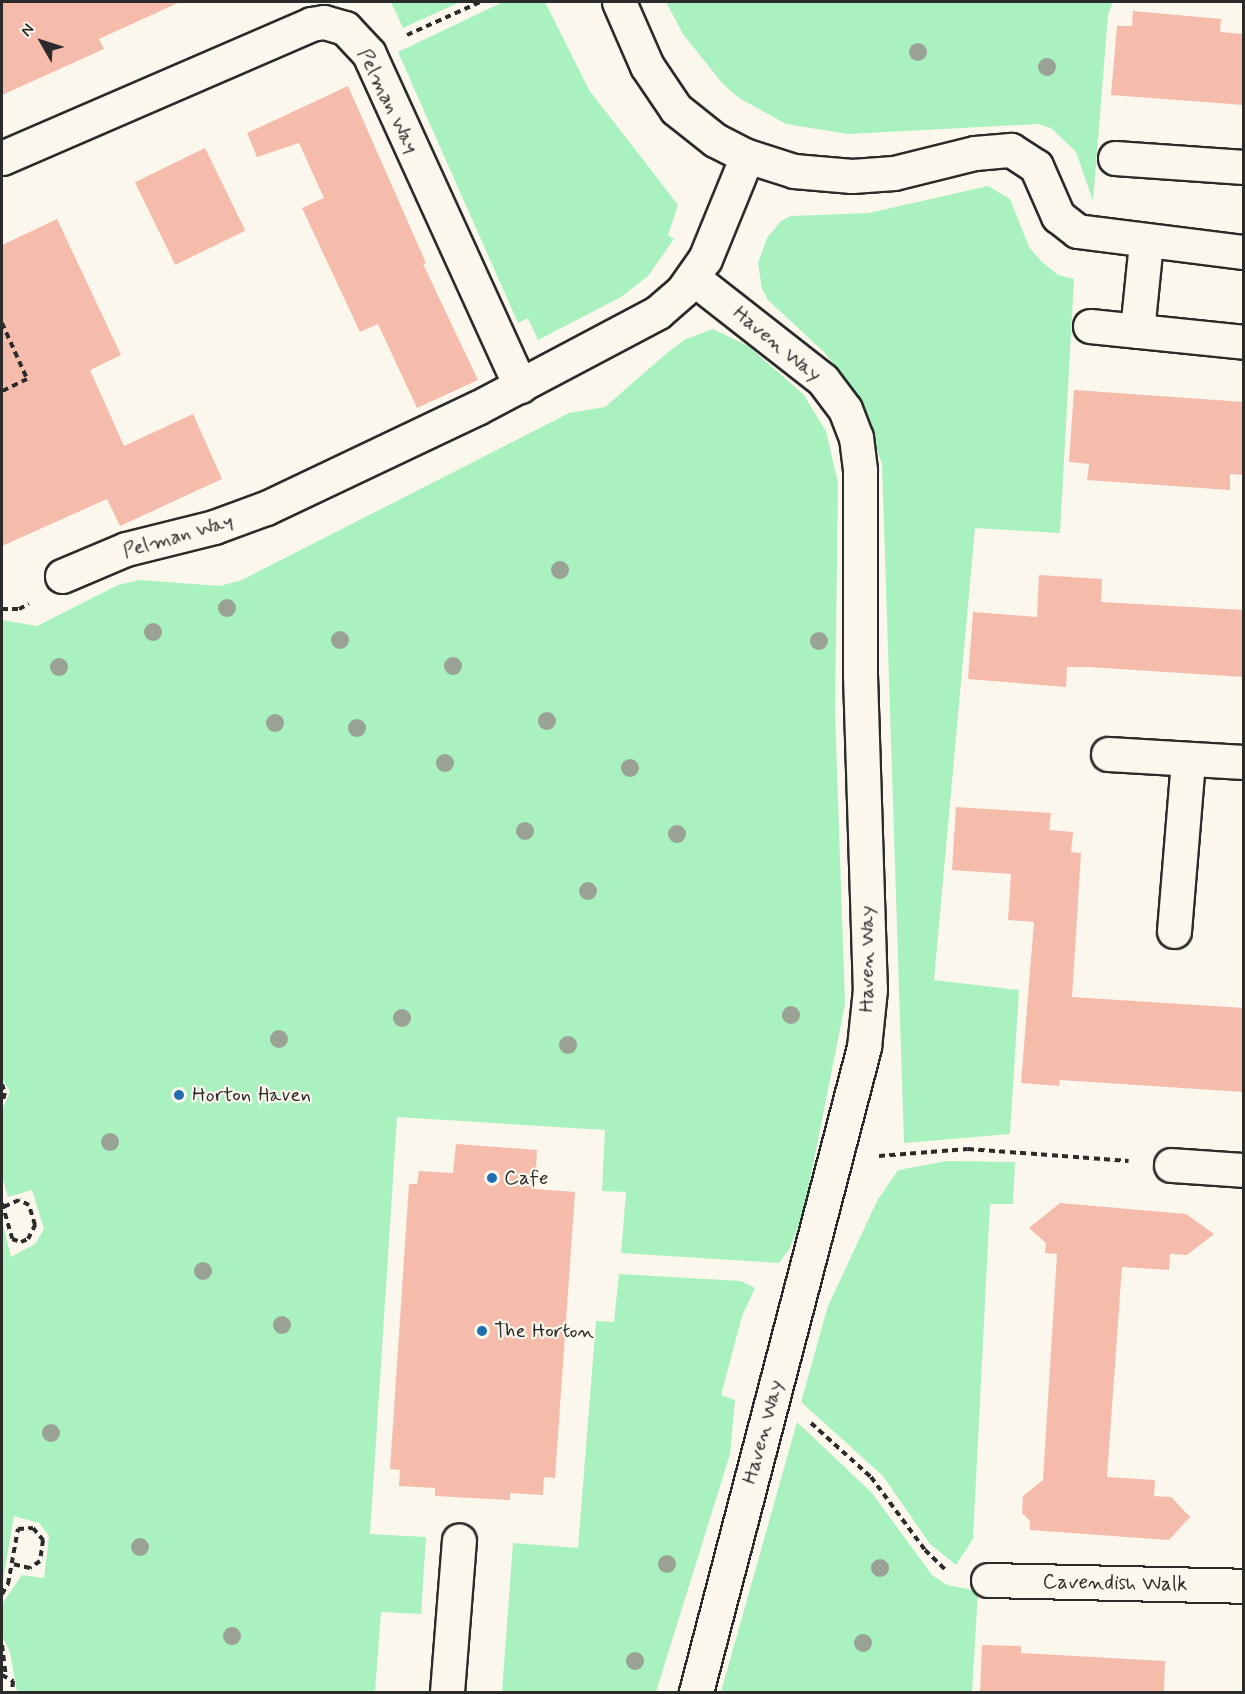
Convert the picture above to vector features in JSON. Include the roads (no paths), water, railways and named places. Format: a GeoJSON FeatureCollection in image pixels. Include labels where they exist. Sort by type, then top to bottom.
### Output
{"type":"FeatureCollection","features":[{"type":"Feature","properties":{"kind":"street"},"geometry":{"type":"LineString","coordinates":[[619,2],[647,66],[676,109],[715,140],[747,156],[800,172],[852,176],[894,173],[975,153],[1011,150],[1036,166],[1058,216],[1068,227],[1089,235],[1244,252]]}},
{"type":"Feature","properties":{"kind":"street","name":"Pelman Way"},"geometry":{"type":"LineString","coordinates":[[2,158],[311,24],[324,22],[345,28],[369,54],[520,386]]}},
{"type":"Feature","properties":{"kind":"street","name":"Pelman Way"},"geometry":{"type":"LineString","coordinates":[[62,576],[126,549],[214,527],[266,508],[520,386],[658,312],[693,278],[714,242],[747,156]]}},
{"type":"Feature","properties":{"kind":"street"},"geometry":{"type":"LineString","coordinates":[[1115,158],[1244,166]]}},
{"type":"Feature","properties":{"kind":"street"},"geometry":{"type":"LineString","coordinates":[[1137,331],[1146,242]]}},
{"type":"Feature","properties":{"kind":"street","name":"Haven Way"},"geometry":{"type":"LineString","coordinates":[[693,278],[823,380],[845,409],[860,455],[860,675],[870,989],[864,1047],[696,1692]]}},
{"type":"Feature","properties":{"kind":"street"},"geometry":{"type":"LineString","coordinates":[[1090,326],[1244,342]]}},
{"type":"Feature","properties":{"kind":"street"},"geometry":{"type":"LineString","coordinates":[[1108,754],[1244,762]]}},
{"type":"Feature","properties":{"kind":"street"},"geometry":{"type":"LineString","coordinates":[[1174,932],[1188,759]]}},
{"type":"Feature","properties":{"kind":"street"},"geometry":{"type":"LineString","coordinates":[[1171,1165],[1244,1170]]}},
{"type":"Feature","properties":{"kind":"street"},"geometry":{"type":"LineString","coordinates":[[447,1692],[459,1540]]}},
{"type":"Feature","properties":{"kind":"street","name":"Cavendish Walk"},"geometry":{"type":"LineString","coordinates":[[988,1580],[1243,1580]]}},
{"type":"Feature","properties":{"kind":"place","name":"Horton Haven"},"geometry":{"type":"Point","coordinates":[179,1095]}},
{"type":"Feature","properties":{"kind":"place","name":"Cafe"},"geometry":{"type":"Point","coordinates":[492,1178]}},
{"type":"Feature","properties":{"kind":"place","name":"The Horton"},"geometry":{"type":"Point","coordinates":[482,1331]}}]}
